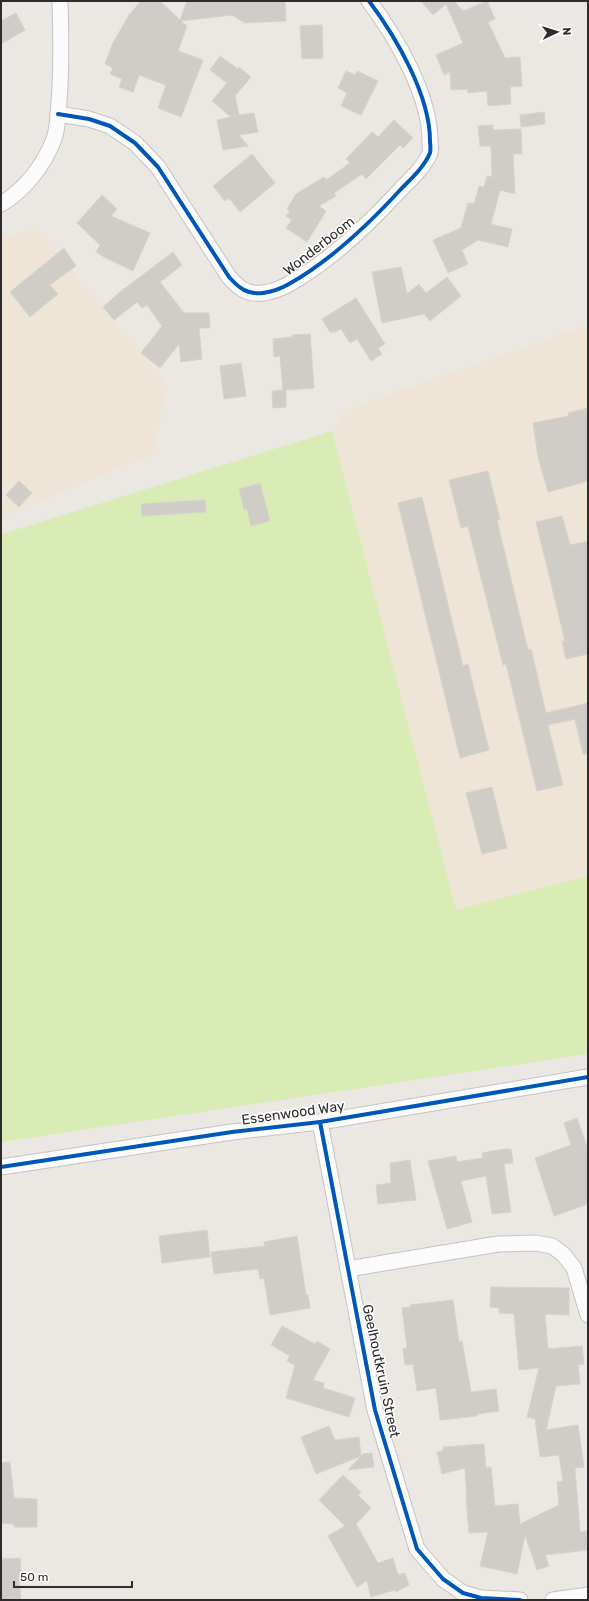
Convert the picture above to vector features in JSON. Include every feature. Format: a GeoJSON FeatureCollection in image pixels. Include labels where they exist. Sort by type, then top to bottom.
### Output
{"type":"FeatureCollection","features":[{"type":"Feature","properties":{"kind":"street"},"geometry":{"type":"LineString","coordinates":[[1,204],[25,186],[42,163],[54,138],[62,74],[60,1]]}},
{"type":"Feature","properties":{"kind":"street","name":"Wonderboom"},"geometry":{"type":"LineString","coordinates":[[58,114],[89,119],[110,126],[135,143],[158,167],[221,266],[229,277],[245,292],[263,293],[288,285],[313,268],[342,245],[384,206],[419,170],[430,152],[430,133],[418,87],[383,20],[369,1]]}},
{"type":"Feature","properties":{"kind":"street","name":"Essenwood Way"},"geometry":{"type":"LineString","coordinates":[[1,1167],[232,1132],[320,1122],[588,1077]]}},
{"type":"Feature","properties":{"kind":"street","name":"Geelhoutkruin Street"},"geometry":{"type":"LineString","coordinates":[[320,1122],[375,1410],[417,1549],[443,1579],[463,1593],[481,1598],[520,1600]]}},
{"type":"Feature","properties":{"kind":"street"},"geometry":{"type":"LineString","coordinates":[[348,1268],[498,1244],[535,1243],[552,1246],[563,1254],[574,1268],[588,1315]]}},
{"type":"Feature","properties":{"kind":"street"},"geometry":{"type":"LineString","coordinates":[[553,1600],[588,1595]]}},
{"type":"Feature","properties":{"kind":"shaded area"},"geometry":{"type":"Polygon","coordinates":[[[36,229],[167,384],[153,454],[3,516],[2,534],[332,431],[345,410],[588,325],[588,1054],[1,1142],[1,237],[36,229]]]}},
{"type":"Feature","properties":{"kind":"green space"},"geometry":{"type":"Polygon","coordinates":[[[332,431],[456,910],[588,876],[588,1054],[1,1142],[1,536],[2,534],[332,431]]]}},
{"type":"Feature","properties":{"kind":"building"},"geometry":{"type":"Polygon","coordinates":[[[141,1],[160,1],[180,20],[187,1],[285,1],[286,21],[245,23],[232,15],[181,21],[187,26],[178,51],[203,60],[181,117],[158,108],[166,85],[139,75],[133,92],[119,87],[122,79],[110,74],[113,68],[105,64],[113,43],[129,15],[141,1]]]}},
{"type":"Feature","properties":{"kind":"building"},"geometry":{"type":"Polygon","coordinates":[[[421,1],[454,1],[463,11],[487,1],[495,19],[488,22],[505,58],[520,57],[522,86],[510,87],[511,104],[488,106],[487,91],[468,93],[467,89],[451,90],[450,72],[444,75],[436,55],[463,43],[446,4],[433,15],[421,1]]]}},
{"type":"Feature","properties":{"kind":"building"},"geometry":{"type":"Polygon","coordinates":[[[16,13],[25,30],[1,44],[1,21],[16,13]]]}},
{"type":"Feature","properties":{"kind":"building"},"geometry":{"type":"Polygon","coordinates":[[[322,25],[323,58],[302,59],[300,26],[322,25]]]}},
{"type":"Feature","properties":{"kind":"building"},"geometry":{"type":"Polygon","coordinates":[[[220,56],[238,69],[239,67],[251,77],[235,96],[239,115],[254,113],[258,132],[239,135],[248,146],[223,150],[217,120],[231,117],[212,101],[227,83],[210,70],[220,56]]]}},
{"type":"Feature","properties":{"kind":"building"},"geometry":{"type":"Polygon","coordinates":[[[346,71],[355,75],[357,71],[378,81],[361,115],[341,106],[347,93],[338,88],[346,71]]]}},
{"type":"Feature","properties":{"kind":"building"},"geometry":{"type":"Polygon","coordinates":[[[544,112],[545,124],[521,127],[520,115],[544,112]]]}},
{"type":"Feature","properties":{"kind":"building"},"geometry":{"type":"Polygon","coordinates":[[[394,120],[413,138],[403,148],[400,145],[366,179],[362,174],[334,193],[336,196],[319,206],[326,211],[307,242],[286,228],[292,220],[286,216],[290,211],[287,209],[296,194],[324,177],[326,180],[350,163],[346,159],[372,132],[378,137],[394,120]]]}},
{"type":"Feature","properties":{"kind":"building"},"geometry":{"type":"Polygon","coordinates":[[[493,125],[493,130],[521,129],[522,154],[513,154],[515,194],[500,190],[491,224],[512,229],[508,247],[478,240],[462,250],[468,264],[448,273],[433,240],[461,228],[468,203],[474,204],[479,186],[484,187],[487,176],[492,177],[491,146],[480,146],[478,126],[493,125]]]}},
{"type":"Feature","properties":{"kind":"building"},"geometry":{"type":"Polygon","coordinates":[[[252,154],[275,183],[240,212],[229,198],[225,201],[213,186],[252,154]]]}},
{"type":"Feature","properties":{"kind":"building"},"geometry":{"type":"Polygon","coordinates":[[[102,195],[117,209],[111,216],[150,233],[133,271],[96,252],[100,245],[77,223],[102,195]]]}},
{"type":"Feature","properties":{"kind":"building"},"geometry":{"type":"Polygon","coordinates":[[[64,248],[76,266],[50,285],[58,294],[30,317],[10,292],[64,248]]]}},
{"type":"Feature","properties":{"kind":"building"},"geometry":{"type":"Polygon","coordinates":[[[173,252],[182,265],[160,282],[184,313],[209,313],[210,328],[199,328],[202,359],[181,362],[179,344],[160,368],[141,353],[162,326],[147,305],[142,308],[137,302],[114,320],[103,307],[120,292],[173,252]]]}},
{"type":"Feature","properties":{"kind":"building"},"geometry":{"type":"Polygon","coordinates":[[[401,267],[407,294],[419,284],[426,293],[447,277],[461,296],[430,321],[424,314],[382,323],[372,272],[401,267]]]}},
{"type":"Feature","properties":{"kind":"building"},"geometry":{"type":"Polygon","coordinates":[[[356,298],[385,344],[378,348],[382,354],[371,361],[357,339],[350,343],[341,329],[335,332],[330,332],[322,319],[356,298]]]}},
{"type":"Feature","properties":{"kind":"building"},"geometry":{"type":"Polygon","coordinates":[[[310,334],[314,388],[286,390],[286,407],[273,408],[272,391],[283,390],[280,356],[274,357],[273,339],[292,337],[292,335],[310,334]]]}},
{"type":"Feature","properties":{"kind":"building"},"geometry":{"type":"Polygon","coordinates":[[[241,363],[246,396],[224,399],[220,366],[241,363]]]}},
{"type":"Feature","properties":{"kind":"building"},"geometry":{"type":"Polygon","coordinates":[[[588,408],[588,481],[548,492],[538,457],[533,423],[569,416],[568,413],[588,408]]]}},
{"type":"Feature","properties":{"kind":"building"},"geometry":{"type":"Polygon","coordinates":[[[488,471],[500,519],[497,520],[528,650],[531,649],[546,713],[588,703],[588,754],[583,754],[575,719],[548,725],[563,785],[537,791],[506,664],[503,665],[468,526],[461,528],[449,480],[488,471]]]}},
{"type":"Feature","properties":{"kind":"building"},"geometry":{"type":"Polygon","coordinates":[[[19,481],[32,493],[19,507],[6,495],[19,481]]]}},
{"type":"Feature","properties":{"kind":"building"},"geometry":{"type":"Polygon","coordinates":[[[260,483],[270,521],[251,526],[247,509],[244,510],[239,489],[260,483]]]}},
{"type":"Feature","properties":{"kind":"building"},"geometry":{"type":"Polygon","coordinates":[[[422,497],[463,666],[468,664],[489,750],[460,758],[398,503],[422,497]]]}},
{"type":"Feature","properties":{"kind":"building"},"geometry":{"type":"Polygon","coordinates":[[[205,500],[206,512],[142,516],[141,504],[205,500]]]}},
{"type":"Feature","properties":{"kind":"building"},"geometry":{"type":"Polygon","coordinates":[[[562,516],[570,545],[588,541],[588,654],[566,659],[562,641],[565,641],[536,522],[562,516]]]}},
{"type":"Feature","properties":{"kind":"building"},"geometry":{"type":"Polygon","coordinates":[[[492,787],[507,848],[482,854],[466,793],[492,787]]]}},
{"type":"Feature","properties":{"kind":"building"},"geometry":{"type":"Polygon","coordinates":[[[577,1118],[588,1149],[588,1204],[554,1216],[535,1158],[571,1145],[564,1123],[577,1118]]]}},
{"type":"Feature","properties":{"kind":"building"},"geometry":{"type":"Polygon","coordinates":[[[511,1149],[513,1163],[504,1164],[511,1212],[492,1214],[486,1176],[461,1181],[472,1222],[447,1229],[428,1161],[456,1156],[457,1162],[483,1158],[482,1153],[511,1149]]]}},
{"type":"Feature","properties":{"kind":"building"},"geometry":{"type":"Polygon","coordinates":[[[410,1160],[416,1200],[378,1204],[376,1185],[391,1183],[390,1163],[410,1160]]]}},
{"type":"Feature","properties":{"kind":"building"},"geometry":{"type":"Polygon","coordinates":[[[207,1230],[210,1257],[162,1263],[159,1236],[207,1230]]]}},
{"type":"Feature","properties":{"kind":"building"},"geometry":{"type":"Polygon","coordinates":[[[297,1236],[306,1295],[308,1295],[310,1308],[270,1315],[264,1278],[260,1279],[258,1269],[214,1274],[211,1252],[265,1246],[264,1242],[297,1236]]]}},
{"type":"Feature","properties":{"kind":"building"},"geometry":{"type":"Polygon","coordinates":[[[491,1287],[569,1288],[569,1315],[545,1314],[548,1349],[582,1346],[584,1364],[578,1365],[580,1384],[556,1386],[546,1430],[578,1425],[584,1467],[575,1468],[580,1532],[588,1531],[588,1550],[545,1555],[549,1566],[537,1570],[525,1535],[517,1574],[480,1566],[488,1532],[469,1533],[465,1468],[442,1474],[437,1452],[443,1451],[443,1447],[484,1444],[486,1468],[491,1467],[495,1506],[518,1504],[520,1524],[559,1505],[557,1482],[563,1481],[559,1455],[540,1457],[535,1419],[527,1417],[539,1368],[519,1370],[514,1314],[499,1313],[499,1308],[490,1307],[491,1287]]]}},
{"type":"Feature","properties":{"kind":"building"},"geometry":{"type":"Polygon","coordinates":[[[453,1300],[459,1342],[462,1341],[471,1392],[496,1389],[499,1411],[477,1414],[477,1416],[440,1420],[436,1388],[417,1391],[413,1364],[405,1365],[403,1349],[407,1348],[402,1308],[411,1307],[410,1305],[453,1300]]]}},
{"type":"Feature","properties":{"kind":"building"},"geometry":{"type":"Polygon","coordinates":[[[282,1326],[315,1344],[317,1341],[330,1349],[313,1380],[324,1383],[323,1388],[355,1398],[349,1417],[286,1398],[295,1365],[287,1361],[290,1356],[271,1345],[282,1326]]]}},
{"type":"Feature","properties":{"kind":"building"},"geometry":{"type":"Polygon","coordinates":[[[329,1426],[335,1440],[359,1437],[361,1456],[316,1474],[301,1437],[329,1426]]]}},
{"type":"Feature","properties":{"kind":"building"},"geometry":{"type":"Polygon","coordinates":[[[372,1453],[374,1467],[348,1470],[363,1454],[372,1453]]]}},
{"type":"Feature","properties":{"kind":"building"},"geometry":{"type":"Polygon","coordinates":[[[10,1462],[14,1498],[37,1499],[37,1527],[14,1527],[14,1524],[1,1523],[1,1463],[10,1462]]]}},
{"type":"Feature","properties":{"kind":"building"},"geometry":{"type":"Polygon","coordinates":[[[343,1475],[361,1492],[358,1495],[371,1508],[356,1524],[378,1563],[393,1558],[398,1575],[405,1573],[409,1585],[396,1592],[395,1590],[371,1597],[367,1581],[357,1587],[328,1536],[345,1526],[319,1500],[343,1475]]]}},
{"type":"Feature","properties":{"kind":"building"},"geometry":{"type":"Polygon","coordinates":[[[20,1558],[22,1578],[19,1578],[21,1600],[1,1600],[1,1559],[20,1558]]]}},
{"type":"Feature","properties":{"kind":"cycle path"},"geometry":{"type":"LineString","coordinates":[[58,114],[89,119],[110,126],[135,143],[158,167],[229,277],[248,292],[263,293],[276,290],[304,275],[334,253],[363,228],[414,176],[430,153],[428,123],[418,86],[400,49],[369,1]]}},
{"type":"Feature","properties":{"kind":"cycle path"},"geometry":{"type":"LineString","coordinates":[[1,1167],[232,1132],[320,1122],[588,1077]]}},
{"type":"Feature","properties":{"kind":"cycle path"},"geometry":{"type":"LineString","coordinates":[[320,1122],[375,1410],[417,1549],[443,1579],[463,1593],[481,1598],[520,1600]]}}]}
